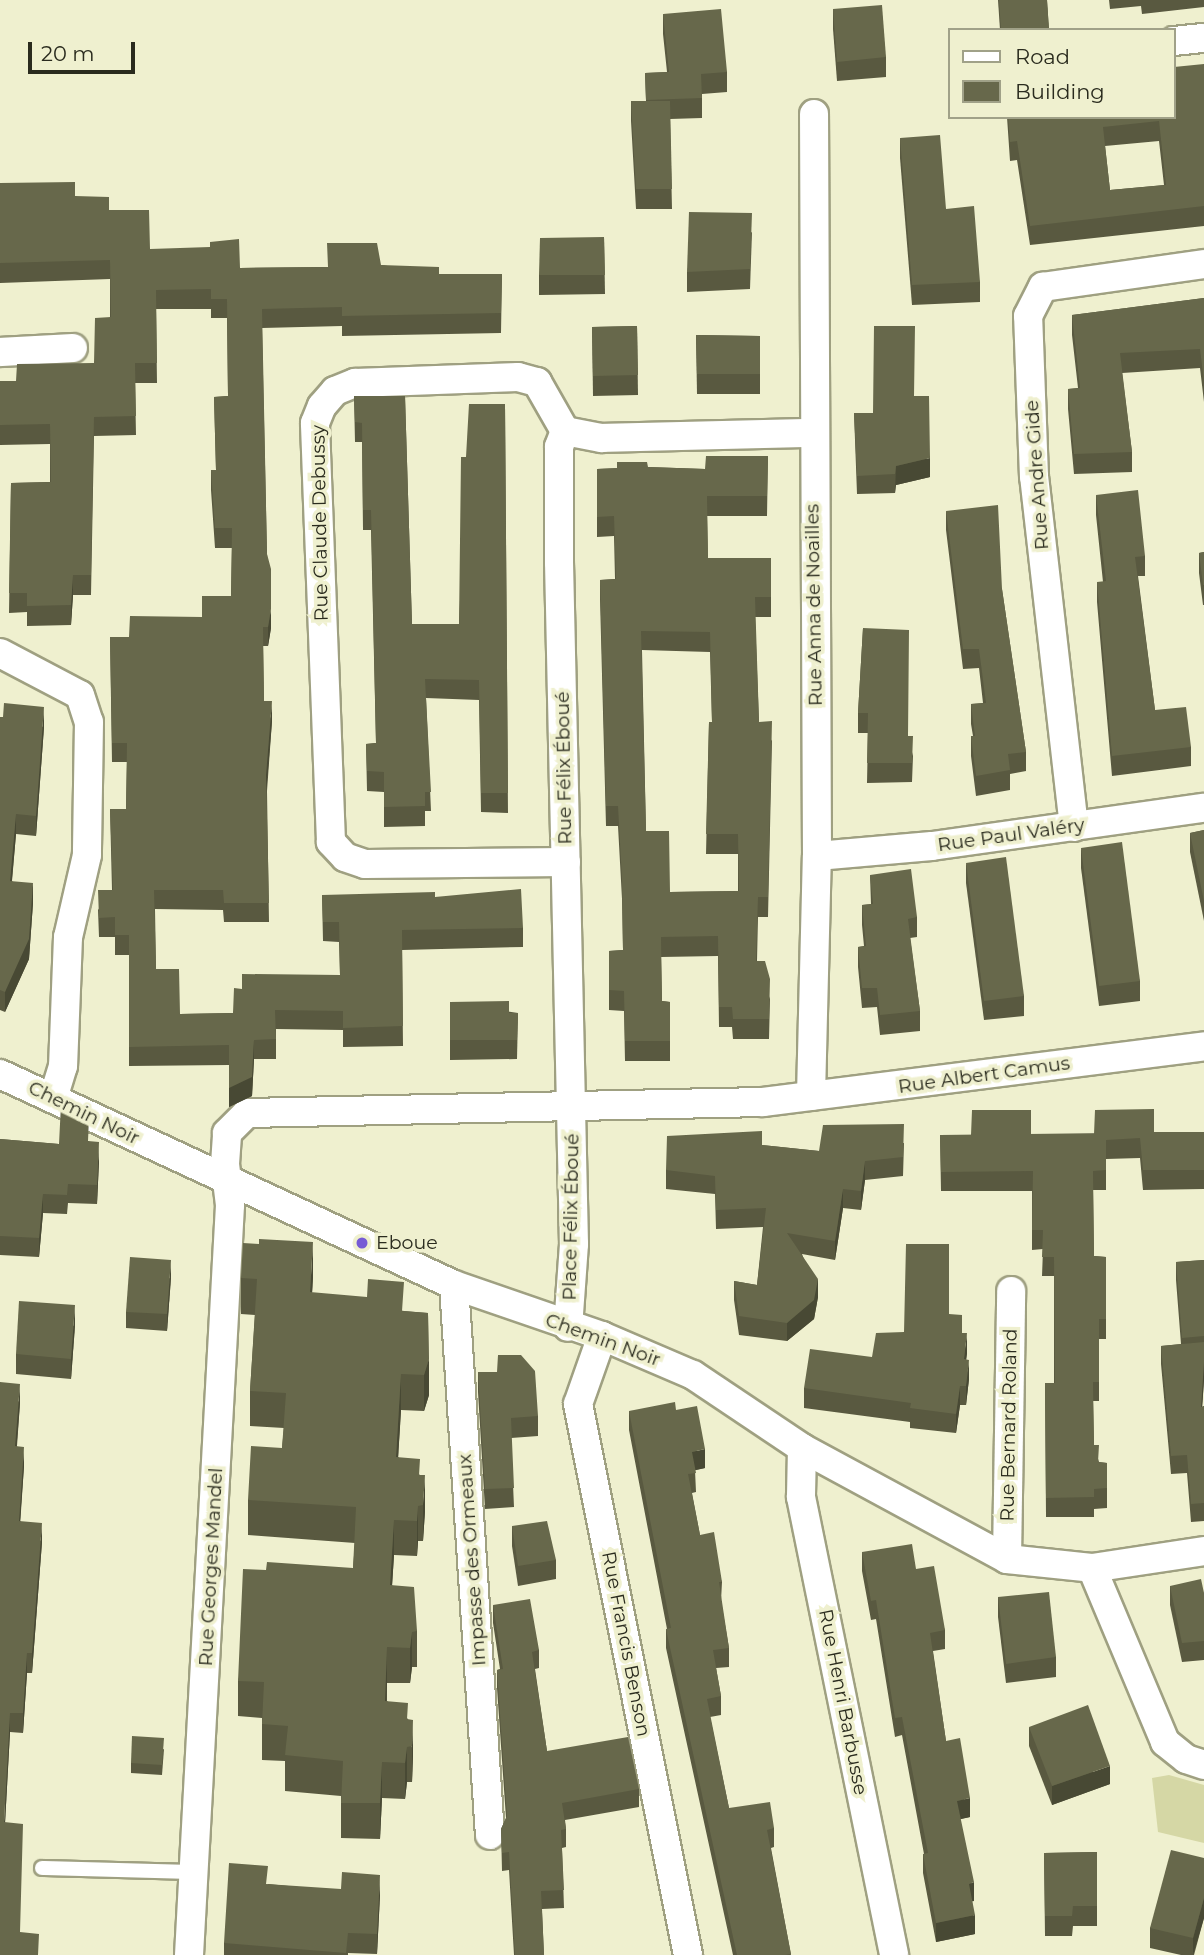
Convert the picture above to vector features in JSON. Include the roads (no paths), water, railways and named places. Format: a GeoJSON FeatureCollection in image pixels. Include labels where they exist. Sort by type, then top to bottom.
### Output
{"type":"FeatureCollection","features":[{"type":"Feature","properties":{"kind":"street"},"geometry":{"type":"LineString","coordinates":[[1176,41],[1204,38]]}},
{"type":"Feature","properties":{"kind":"street","name":"Rue Anna de Noailles"},"geometry":{"type":"LineString","coordinates":[[811,1096],[817,856],[812,433],[814,114]]}},
{"type":"Feature","properties":{"kind":"street","name":"Rue Andre Gide"},"geometry":{"type":"LineString","coordinates":[[1074,827],[1034,477],[1028,316],[1043,287],[1204,264]]}},
{"type":"Feature","properties":{"kind":"street"},"geometry":{"type":"LineString","coordinates":[[0,352],[73,348]]}},
{"type":"Feature","properties":{"kind":"street","name":"Rue Claude Debussy"},"geometry":{"type":"LineString","coordinates":[[565,431],[537,382],[518,377],[355,383],[335,391],[315,423],[331,842],[345,857],[365,864],[566,862]]}},
{"type":"Feature","properties":{"kind":"street"},"geometry":{"type":"LineString","coordinates":[[565,431],[602,438],[812,433]]}},
{"type":"Feature","properties":{"kind":"street","name":"Rue Félix Éboué"},"geometry":{"type":"LineString","coordinates":[[565,431],[559,447],[559,562],[572,1106]]}},
{"type":"Feature","properties":{"kind":"street"},"geometry":{"type":"LineString","coordinates":[[0,653],[80,695],[89,722],[88,855],[68,937],[63,1066],[53,1098]]}},
{"type":"Feature","properties":{"kind":"street","name":"Rue Paul Valéry"},"geometry":{"type":"LineString","coordinates":[[817,856],[1074,827],[1204,808]]}},
{"type":"Feature","properties":{"kind":"street","name":"Rue Albert Camus"},"geometry":{"type":"LineString","coordinates":[[572,1106],[763,1102],[1204,1046]]}},
{"type":"Feature","properties":{"kind":"street","name":"Chemin Noir"},"geometry":{"type":"LineString","coordinates":[[0,1074],[224,1181],[454,1284],[568,1328],[602,1336],[693,1375],[802,1448],[1007,1559],[1092,1567],[1204,1551]]}},
{"type":"Feature","properties":{"kind":"street","name":"Rue Georges Mandel"},"geometry":{"type":"LineString","coordinates":[[189,1955],[230,1205],[224,1181],[227,1133],[247,1113],[572,1106]]}},
{"type":"Feature","properties":{"kind":"street","name":"Place Félix Éboué"},"geometry":{"type":"LineString","coordinates":[[568,1328],[575,1244],[572,1106]]}},
{"type":"Feature","properties":{"kind":"street","name":"Impasse des Ormeaux"},"geometry":{"type":"LineString","coordinates":[[454,1284],[490,1835]]}},
{"type":"Feature","properties":{"kind":"street","name":"Rue Bernard Roland"},"geometry":{"type":"LineString","coordinates":[[1007,1559],[1011,1292]]}},
{"type":"Feature","properties":{"kind":"street","name":"Rue Francis Benson"},"geometry":{"type":"LineString","coordinates":[[602,1336],[578,1404],[688,1955]]}},
{"type":"Feature","properties":{"kind":"street","name":"Rue Henri Barbusse"},"geometry":{"type":"LineString","coordinates":[[802,1448],[801,1497],[894,1955]]}},
{"type":"Feature","properties":{"kind":"street"},"geometry":{"type":"LineString","coordinates":[[1092,1567],[1165,1742],[1186,1759],[1204,1765]]}},
{"type":"Feature","properties":{"kind":"lane"},"geometry":{"type":"LineString","coordinates":[[42,1868],[194,1872]]}},
{"type":"Feature","properties":{"kind":"place","name":"Eboue"},"geometry":{"type":"Point","coordinates":[362,1243]}}]}
